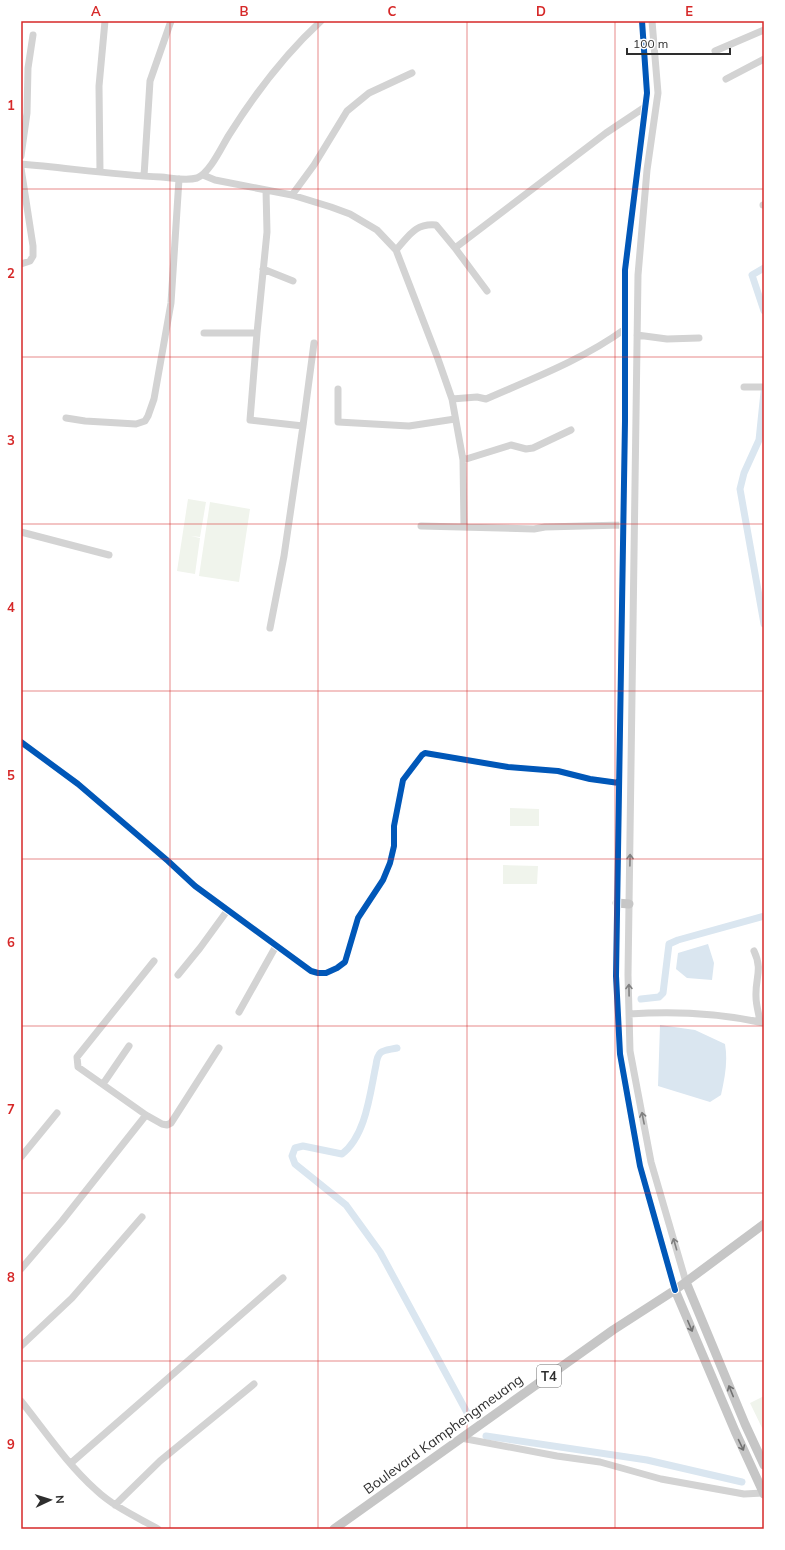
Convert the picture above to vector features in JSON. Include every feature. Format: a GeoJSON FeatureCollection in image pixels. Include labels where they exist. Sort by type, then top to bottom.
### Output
{"type":"FeatureCollection","features":[{"type":"Feature","properties":{"kind":"main road"},"geometry":{"type":"LineString","coordinates":[[617,904],[629,904]]}},
{"type":"Feature","properties":{"kind":"main road","name":"Boulevard Kamphengmeuang"},"geometry":{"type":"LineString","coordinates":[[334,1529],[613,1330],[675,1290],[764,1224]]}},
{"type":"Feature","properties":{"kind":"main road"},"geometry":{"type":"LineString","coordinates":[[686,1282],[764,1466]]}},
{"type":"Feature","properties":{"kind":"main road"},"geometry":{"type":"LineString","coordinates":[[675,1290],[735,1431],[764,1494]]}},
{"type":"Feature","properties":{"kind":"street"},"geometry":{"type":"LineString","coordinates":[[100,172],[99,86],[105,21]]}},
{"type":"Feature","properties":{"kind":"street"},"geometry":{"type":"LineString","coordinates":[[144,176],[150,81],[171,21]]}},
{"type":"Feature","properties":{"kind":"street"},"geometry":{"type":"LineString","coordinates":[[21,164],[178,179],[192,179],[202,175],[208,169],[270,75],[299,41],[321,21]]}},
{"type":"Feature","properties":{"kind":"street"},"geometry":{"type":"LineString","coordinates":[[642,21],[647,93],[625,270],[616,976],[620,1054],[640,1166],[675,1290]]}},
{"type":"Feature","properties":{"kind":"street"},"geometry":{"type":"LineString","coordinates":[[652,21],[658,93],[647,170],[638,275],[629,904],[629,1014],[630,1050],[651,1162],[686,1282]]}},
{"type":"Feature","properties":{"kind":"street"},"geometry":{"type":"LineString","coordinates":[[715,51],[764,30]]}},
{"type":"Feature","properties":{"kind":"street"},"geometry":{"type":"LineString","coordinates":[[21,156],[27,114],[28,68],[33,35]]}},
{"type":"Feature","properties":{"kind":"street"},"geometry":{"type":"LineString","coordinates":[[726,79],[764,59]]}},
{"type":"Feature","properties":{"kind":"street"},"geometry":{"type":"LineString","coordinates":[[292,195],[314,165],[347,112],[369,93],[412,73]]}},
{"type":"Feature","properties":{"kind":"street"},"geometry":{"type":"LineString","coordinates":[[455,248],[606,133],[645,107]]}},
{"type":"Feature","properties":{"kind":"street"},"geometry":{"type":"LineString","coordinates":[[21,168],[32,236],[33,256],[30,261],[21,264]]}},
{"type":"Feature","properties":{"kind":"street"},"geometry":{"type":"LineString","coordinates":[[202,175],[215,180],[292,195],[350,214],[377,230],[396,250],[452,399],[463,460],[464,527]]}},
{"type":"Feature","properties":{"kind":"street"},"geometry":{"type":"LineString","coordinates":[[66,418],[85,421],[136,424],[145,421],[148,416],[154,399],[171,303],[178,179]]}},
{"type":"Feature","properties":{"kind":"street"},"geometry":{"type":"LineString","coordinates":[[266,190],[267,232],[250,420],[303,426]]}},
{"type":"Feature","properties":{"kind":"street"},"geometry":{"type":"LineString","coordinates":[[396,250],[417,227],[427,224],[436,225],[487,291]]}},
{"type":"Feature","properties":{"kind":"street"},"geometry":{"type":"LineString","coordinates":[[263,269],[293,281]]}},
{"type":"Feature","properties":{"kind":"street"},"geometry":{"type":"LineString","coordinates":[[452,399],[477,397],[486,399],[550,372],[594,350],[625,329]]}},
{"type":"Feature","properties":{"kind":"street"},"geometry":{"type":"LineString","coordinates":[[204,333],[257,333]]}},
{"type":"Feature","properties":{"kind":"street"},"geometry":{"type":"LineString","coordinates":[[637,335],[667,339],[699,338]]}},
{"type":"Feature","properties":{"kind":"street"},"geometry":{"type":"LineString","coordinates":[[270,628],[284,556],[314,343]]}},
{"type":"Feature","properties":{"kind":"street"},"geometry":{"type":"LineString","coordinates":[[744,388],[764,387]]}},
{"type":"Feature","properties":{"kind":"street"},"geometry":{"type":"LineString","coordinates":[[338,390],[338,422],[409,426],[455,418]]}},
{"type":"Feature","properties":{"kind":"street"},"geometry":{"type":"LineString","coordinates":[[463,460],[511,445],[526,449],[533,448],[571,430]]}},
{"type":"Feature","properties":{"kind":"street"},"geometry":{"type":"LineString","coordinates":[[421,526],[534,529],[545,527],[622,524]]}},
{"type":"Feature","properties":{"kind":"street"},"geometry":{"type":"LineString","coordinates":[[21,532],[109,555]]}},
{"type":"Feature","properties":{"kind":"street"},"geometry":{"type":"LineString","coordinates":[[21,742],[78,784],[168,860],[194,886],[311,971],[318,973],[326,973],[345,962],[358,918],[383,880],[390,863],[394,846],[394,826],[403,780],[422,755],[426,753],[508,767],[558,771],[590,779],[619,783]]}},
{"type":"Feature","properties":{"kind":"street"},"geometry":{"type":"LineString","coordinates":[[178,975],[227,911]]}},
{"type":"Feature","properties":{"kind":"street"},"geometry":{"type":"LineString","coordinates":[[239,1012],[276,946]]}},
{"type":"Feature","properties":{"kind":"street"},"geometry":{"type":"LineString","coordinates":[[629,1014],[661,1012],[701,1013],[762,1022],[756,996],[759,974],[757,957],[754,951]]}},
{"type":"Feature","properties":{"kind":"street"},"geometry":{"type":"LineString","coordinates":[[154,961],[77,1058],[78,1066],[146,1115],[162,1124],[167,1125],[171,1123],[219,1048]]}},
{"type":"Feature","properties":{"kind":"street"},"geometry":{"type":"LineString","coordinates":[[103,1084],[128,1046]]}},
{"type":"Feature","properties":{"kind":"street"},"geometry":{"type":"LineString","coordinates":[[21,1157],[57,1113]]}},
{"type":"Feature","properties":{"kind":"street"},"geometry":{"type":"LineString","coordinates":[[21,1269],[62,1221],[146,1115]]}},
{"type":"Feature","properties":{"kind":"street"},"geometry":{"type":"LineString","coordinates":[[21,1346],[72,1298],[142,1217]]}},
{"type":"Feature","properties":{"kind":"street"},"geometry":{"type":"LineString","coordinates":[[71,1463],[283,1278]]}},
{"type":"Feature","properties":{"kind":"street"},"geometry":{"type":"LineString","coordinates":[[115,1505],[160,1461],[254,1384]]}},
{"type":"Feature","properties":{"kind":"street"},"geometry":{"type":"LineString","coordinates":[[21,1401],[71,1463],[96,1490],[115,1505],[158,1529]]}},
{"type":"Feature","properties":{"kind":"street"},"geometry":{"type":"LineString","coordinates":[[461,1438],[557,1456],[600,1462],[661,1479],[744,1494],[764,1494]]}},
{"type":"Feature","properties":{"kind":"shaded area"},"geometry":{"type":"Polygon","coordinates":[[[188,499],[206,502],[200,537],[191,536],[200,538],[195,574],[177,571],[188,499]]]}},
{"type":"Feature","properties":{"kind":"shaded area"},"geometry":{"type":"Polygon","coordinates":[[[210,502],[250,509],[239,582],[199,576],[210,502]]]}},
{"type":"Feature","properties":{"kind":"shaded area"},"geometry":{"type":"Polygon","coordinates":[[[510,808],[539,809],[539,826],[510,826],[510,808]]]}},
{"type":"Feature","properties":{"kind":"shaded area"},"geometry":{"type":"Polygon","coordinates":[[[503,865],[538,866],[537,884],[503,884],[503,865]]]}},
{"type":"Feature","properties":{"kind":"shaded area"},"geometry":{"type":"Polygon","coordinates":[[[708,944],[714,963],[712,980],[687,978],[676,969],[678,953],[708,944]]]}},
{"type":"Feature","properties":{"kind":"shaded area"},"geometry":{"type":"Polygon","coordinates":[[[660,1025],[695,1030],[725,1044],[726,1069],[721,1095],[710,1102],[658,1086],[660,1025]]]}},
{"type":"Feature","properties":{"kind":"shaded area"},"geometry":{"type":"Polygon","coordinates":[[[764,1396],[764,1432],[750,1403],[764,1396]]]}},
{"type":"Feature","properties":{"kind":"waterway"},"geometry":{"type":"LineString","coordinates":[[764,268],[752,275],[764,311]]}},
{"type":"Feature","properties":{"kind":"waterway"},"geometry":{"type":"LineString","coordinates":[[764,392],[759,440],[744,473],[740,489],[764,624]]}},
{"type":"Feature","properties":{"kind":"waterway"},"geometry":{"type":"LineString","coordinates":[[641,999],[659,997],[663,993],[669,944],[678,940],[764,916]]}},
{"type":"Feature","properties":{"kind":"waterway"},"geometry":{"type":"LineString","coordinates":[[397,1048],[385,1050],[378,1056],[366,1113],[357,1136],[350,1146],[342,1154],[303,1146],[295,1148],[292,1156],[295,1164],[346,1205],[380,1252],[470,1418]]}},
{"type":"Feature","properties":{"kind":"waterway"},"geometry":{"type":"LineString","coordinates":[[486,1436],[647,1460],[742,1482]]}},
{"type":"Feature","properties":{"kind":"cycle path"},"geometry":{"type":"LineString","coordinates":[[642,21],[647,93],[625,270],[625,421],[616,976],[620,1054],[640,1166],[675,1290]]}},
{"type":"Feature","properties":{"kind":"cycle path"},"geometry":{"type":"LineString","coordinates":[[21,742],[78,784],[195,886],[311,971],[318,973],[326,973],[345,962],[358,918],[383,880],[390,863],[394,846],[394,826],[403,780],[425,753],[508,767],[558,771],[590,779],[619,783]]}}]}
